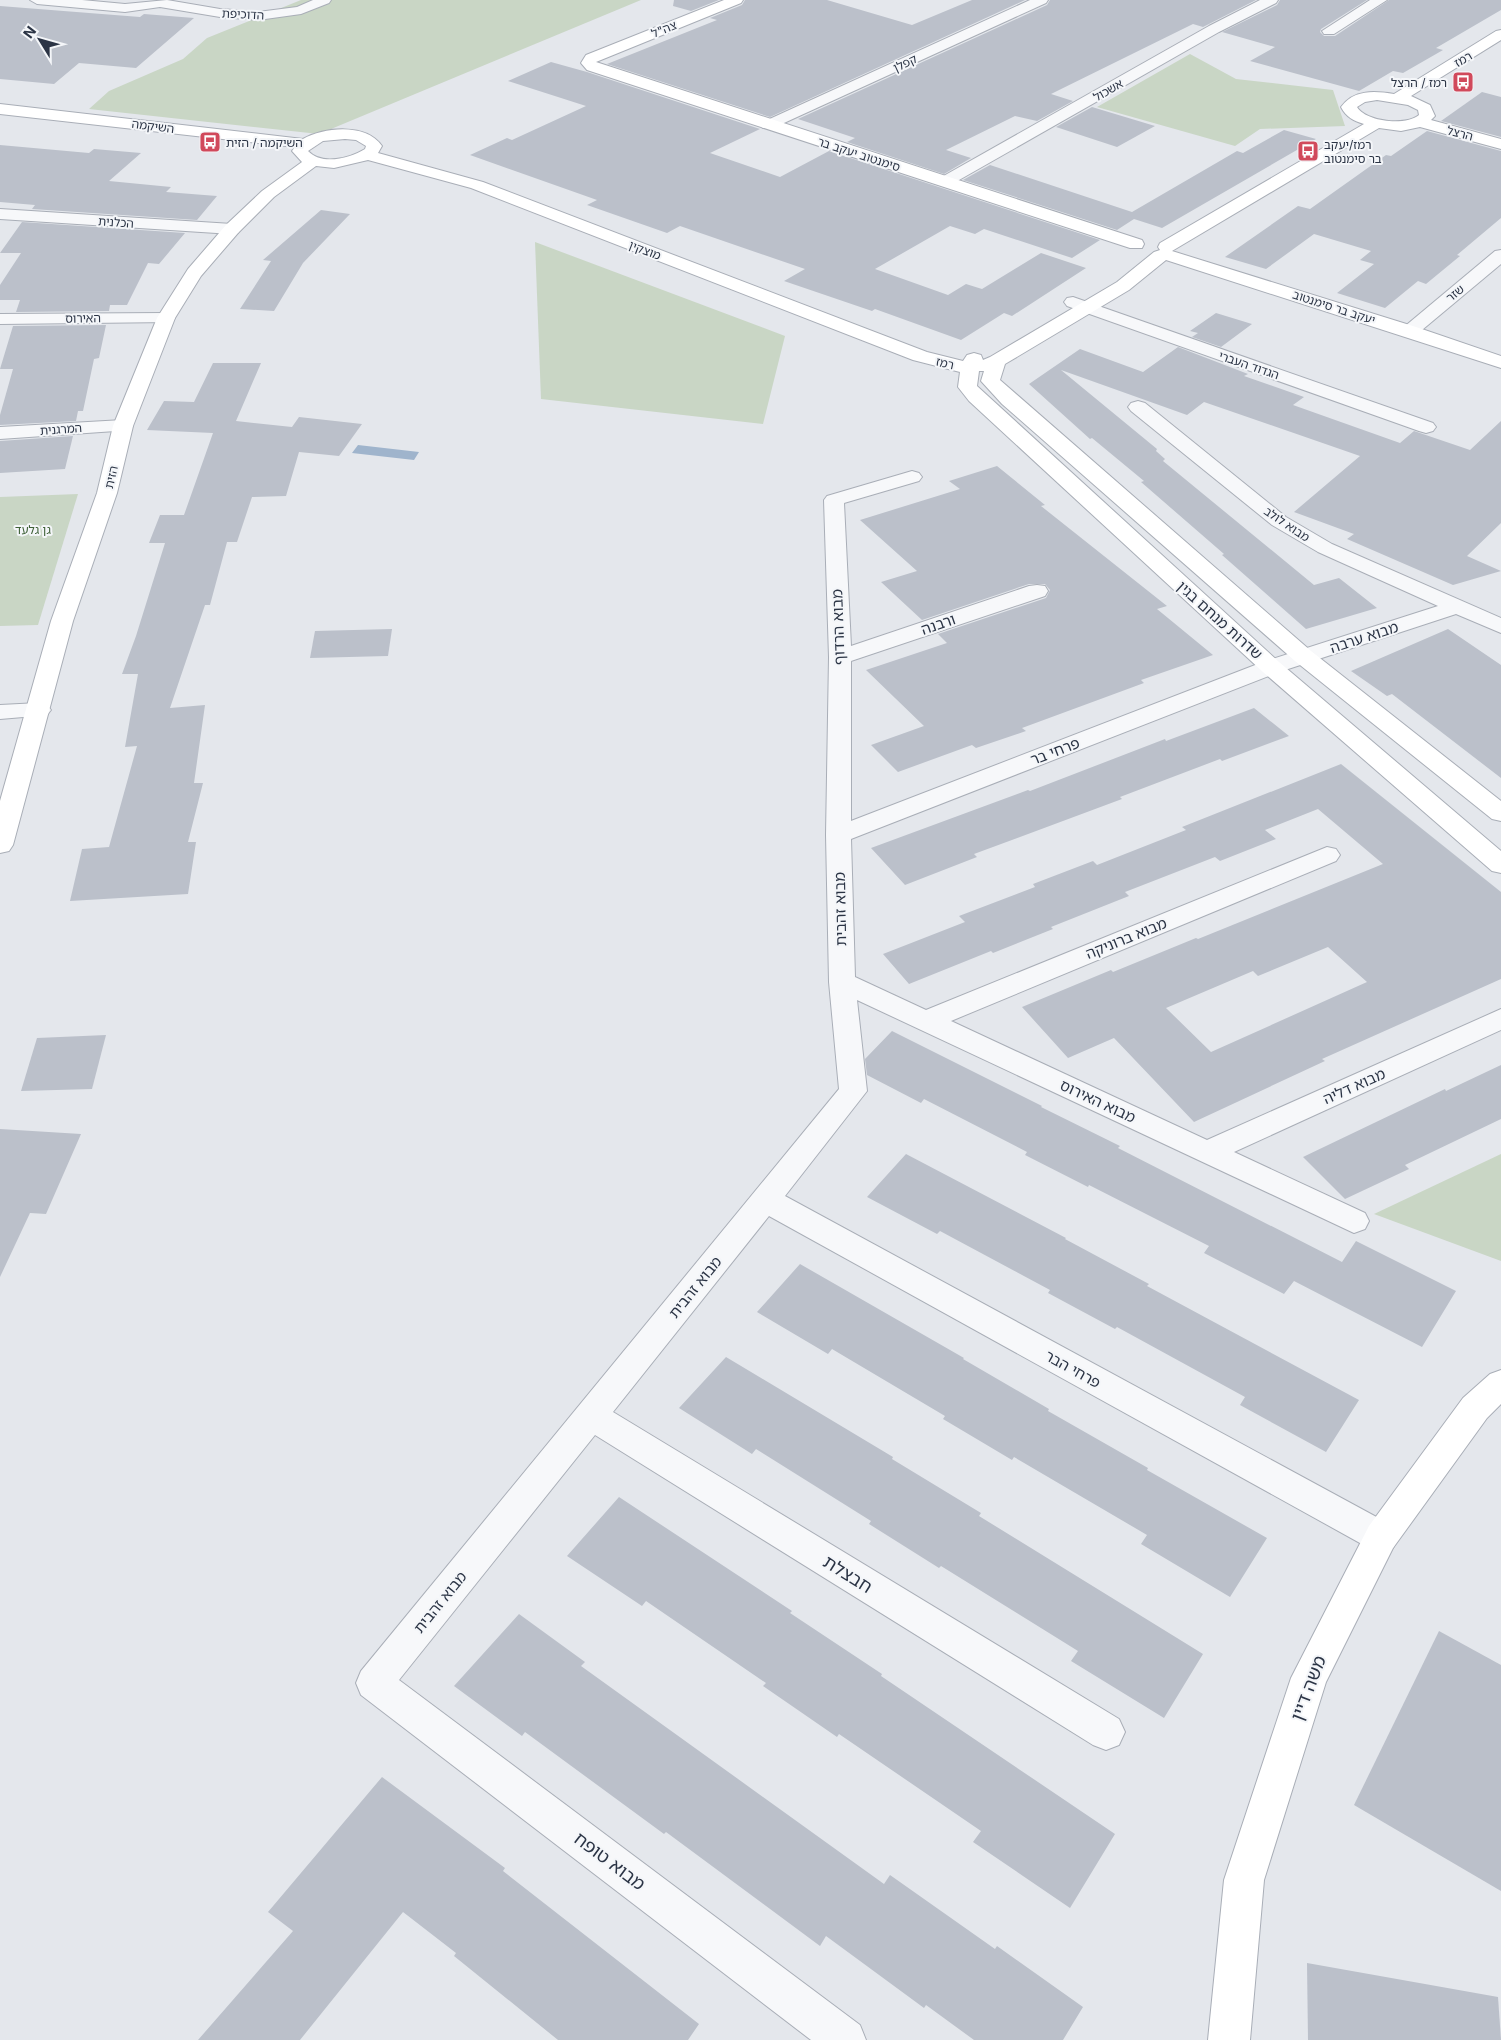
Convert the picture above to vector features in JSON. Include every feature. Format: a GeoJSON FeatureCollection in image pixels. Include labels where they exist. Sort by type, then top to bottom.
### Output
{"type":"FeatureCollection","features":[{"type":"Feature","properties":{"kind":"street","name":"הדוכיפת"},"geometry":{"type":"LineString","coordinates":[[37,0],[125,8],[162,2],[220,12],[258,16],[301,10],[324,0]]}},
{"type":"Feature","properties":{"kind":"street","name":"צה\"ל"},"geometry":{"type":"LineString","coordinates":[[592,58],[736,0]]}},
{"type":"Feature","properties":{"kind":"street","name":"קפלן"},"geometry":{"type":"LineString","coordinates":[[768,125],[1041,0]]}},
{"type":"Feature","properties":{"kind":"street","name":"אשכול"},"geometry":{"type":"LineString","coordinates":[[946,181],[1214,29],[1271,0]]}},
{"type":"Feature","properties":{"kind":"street"},"geometry":{"type":"LineString","coordinates":[[1329,31],[1380,0]]}},
{"type":"Feature","properties":{"kind":"street","name":"רמז"},"geometry":{"type":"LineString","coordinates":[[1398,98],[1501,34]]}},
{"type":"Feature","properties":{"kind":"street","name":"סימנטוב יעקב בר"},"geometry":{"type":"LineString","coordinates":[[592,58],[588,63],[592,66],[768,125],[946,181],[1137,249]]}},
{"type":"Feature","properties":{"kind":"street"},"geometry":{"type":"LineString","coordinates":[[1422,114],[1398,98],[1366,97],[1352,103],[1350,108],[1351,112],[1357,117],[1376,124],[1400,126],[1422,114],[1436,95]]}},
{"type":"Feature","properties":{"kind":"street","name":"השיקמה"},"geometry":{"type":"LineString","coordinates":[[0,109],[309,152],[343,163],[368,156]]}},
{"type":"Feature","properties":{"kind":"street","name":"הרצל"},"geometry":{"type":"LineString","coordinates":[[1422,114],[1501,135]]}},
{"type":"Feature","properties":{"kind":"street","name":"הרצל"},"geometry":{"type":"LineString","coordinates":[[1422,114],[1501,144]]}},
{"type":"Feature","properties":{"kind":"street","name":"רמז"},"geometry":{"type":"LineString","coordinates":[[974,363],[1030,330],[1123,286],[1164,252],[1376,124]]}},
{"type":"Feature","properties":{"kind":"street"},"geometry":{"type":"LineString","coordinates":[[309,152],[327,136],[356,135],[370,141],[374,146],[368,156]]}},
{"type":"Feature","properties":{"kind":"street","name":"הזית"},"geometry":{"type":"LineString","coordinates":[[0,845],[39,710],[62,621],[107,492],[123,426],[166,318],[194,273],[232,229],[309,152]]}},
{"type":"Feature","properties":{"kind":"street","name":"מוצקין"},"geometry":{"type":"LineString","coordinates":[[368,156],[477,186],[920,356]]}},
{"type":"Feature","properties":{"kind":"street","name":"הכלנית"},"geometry":{"type":"LineString","coordinates":[[0,214],[232,229]]}},
{"type":"Feature","properties":{"kind":"street","name":"יעקב בר סימנטוב"},"geometry":{"type":"LineString","coordinates":[[1137,249],[1149,242],[1164,252],[1501,362]]}},
{"type":"Feature","properties":{"kind":"street","name":"רמז"},"geometry":{"type":"LineString","coordinates":[[920,356],[949,365],[997,361],[1080,305],[1137,249]]}},
{"type":"Feature","properties":{"kind":"street","name":"שזר"},"geometry":{"type":"LineString","coordinates":[[1410,331],[1501,255]]}},
{"type":"Feature","properties":{"kind":"street","name":"הגדוד העברי"},"geometry":{"type":"LineString","coordinates":[[1080,305],[1426,427]]}},
{"type":"Feature","properties":{"kind":"street","name":"האירוס"},"geometry":{"type":"LineString","coordinates":[[0,319],[166,318]]}},
{"type":"Feature","properties":{"kind":"street","name":"שדרות מנחם בגין"},"geometry":{"type":"LineString","coordinates":[[997,361],[990,381],[1009,400],[1303,656],[1501,813]]}},
{"type":"Feature","properties":{"kind":"street","name":"שדרות מנחם בגין"},"geometry":{"type":"LineString","coordinates":[[974,363],[968,377],[967,387],[976,397],[1271,667],[1501,865]]}},
{"type":"Feature","properties":{"kind":"street","name":"מבוא לולב"},"geometry":{"type":"LineString","coordinates":[[1138,407],[1279,521],[1325,548],[1501,626]]}},
{"type":"Feature","properties":{"kind":"street","name":"המרגנית"},"geometry":{"type":"LineString","coordinates":[[0,433],[123,426]]}},
{"type":"Feature","properties":{"kind":"street","name":"מבוא הרדוף"},"geometry":{"type":"LineString","coordinates":[[838,835],[840,657],[834,500],[912,476]]}},
{"type":"Feature","properties":{"kind":"street","name":"ורבנה"},"geometry":{"type":"LineString","coordinates":[[840,657],[1037,591]]}},
{"type":"Feature","properties":{"kind":"street","name":"מבוא ערבה"},"geometry":{"type":"LineString","coordinates":[[1271,667],[1457,607]]}},
{"type":"Feature","properties":{"kind":"street","name":"פרחי בר"},"geometry":{"type":"LineString","coordinates":[[838,835],[1271,667]]}},
{"type":"Feature","properties":{"kind":"street"},"geometry":{"type":"LineString","coordinates":[[0,712],[39,710]]}},
{"type":"Feature","properties":{"kind":"street","name":"מבוא זהבית"},"geometry":{"type":"LineString","coordinates":[[374,1683],[853,1091],[842,982],[838,835]]}},
{"type":"Feature","properties":{"kind":"street","name":"מבוא ברוניקה"},"geometry":{"type":"LineString","coordinates":[[925,1021],[1327,855]]}},
{"type":"Feature","properties":{"kind":"street","name":"מבוא האירוס"},"geometry":{"type":"LineString","coordinates":[[842,982],[1354,1221]]}},
{"type":"Feature","properties":{"kind":"street","name":"מבוא דליה"},"geometry":{"type":"LineString","coordinates":[[1207,1152],[1501,1019]]}},
{"type":"Feature","properties":{"kind":"street","name":"פרחי הבר"},"geometry":{"type":"LineString","coordinates":[[766,1200],[1227,1455],[1381,1537]]}},
{"type":"Feature","properties":{"kind":"street","name":"משה דיין"},"geometry":{"type":"LineString","coordinates":[[1229,2040],[1244,1880],[1309,1678],[1381,1537],[1475,1408],[1501,1384]]}},
{"type":"Feature","properties":{"kind":"street","name":"חבצלת"},"geometry":{"type":"LineString","coordinates":[[590,1415],[1106,1732]]}},
{"type":"Feature","properties":{"kind":"street","name":"מבוא טופח"},"geometry":{"type":"LineString","coordinates":[[374,1683],[845,2040]]}},
{"type":"Feature","properties":{"kind":"green space"},"geometry":{"type":"Polygon","coordinates":[[[301,0],[641,0],[319,134],[89,109],[109,91],[183,59],[207,38],[301,0]]]}},
{"type":"Feature","properties":{"kind":"green space"},"geometry":{"type":"Polygon","coordinates":[[[1190,54],[1236,79],[1333,90],[1345,126],[1260,129],[1235,146],[1097,107],[1190,54]]]}},
{"type":"Feature","properties":{"kind":"green space"},"geometry":{"type":"Polygon","coordinates":[[[535,242],[785,336],[763,424],[541,399],[535,242]]]}},
{"type":"Feature","properties":{"kind":"green space","name":"גן גלעד"},"geometry":{"type":"Polygon","coordinates":[[[78,494],[38,625],[0,626],[0,497],[78,494]]]}},
{"type":"Feature","properties":{"kind":"green space"},"geometry":{"type":"Polygon","coordinates":[[[1501,1154],[1501,1261],[1374,1214],[1501,1154]]]}},
{"type":"Feature","properties":{"kind":"water"},"geometry":{"type":"Polygon","coordinates":[[[358,445],[419,452],[414,460],[352,453],[358,445]]]}},
{"type":"Feature","properties":{"kind":"building"},"geometry":{"type":"Polygon","coordinates":[[[674,0],[719,0],[691,11],[673,6],[674,0]]]}},
{"type":"Feature","properties":{"kind":"building"},"geometry":{"type":"Polygon","coordinates":[[[745,0],[827,0],[912,25],[972,0],[1025,0],[770,117],[607,64],[717,20],[710,18],[742,5],[745,0]]]}},
{"type":"Feature","properties":{"kind":"building"},"geometry":{"type":"Polygon","coordinates":[[[1050,0],[1256,0],[1203,27],[1193,24],[1051,94],[1073,101],[1037,121],[1015,116],[946,150],[971,158],[944,174],[847,142],[855,138],[798,119],[1047,5],[1050,0]]]}},
{"type":"Feature","properties":{"kind":"building"},"geometry":{"type":"Polygon","coordinates":[[[1280,0],[1367,0],[1321,29],[1320,32],[1324,36],[1335,36],[1389,0],[1501,0],[1501,10],[1436,48],[1443,50],[1403,73],[1393,71],[1359,91],[1250,61],[1275,47],[1222,32],[1277,5],[1280,0]]]}},
{"type":"Feature","properties":{"kind":"building"},"geometry":{"type":"Polygon","coordinates":[[[0,6],[140,17],[144,14],[194,18],[136,68],[79,63],[54,84],[0,79],[0,6]]]}},
{"type":"Feature","properties":{"kind":"building"},"geometry":{"type":"Polygon","coordinates":[[[551,62],[760,129],[710,153],[780,177],[829,151],[1100,240],[1072,258],[984,229],[975,234],[950,226],[875,269],[948,295],[966,284],[982,289],[1041,253],[1086,268],[1012,316],[1004,313],[961,340],[875,309],[872,311],[784,281],[805,269],[680,226],[667,233],[587,205],[597,200],[470,155],[507,138],[512,140],[586,106],[508,81],[551,62]]]}},
{"type":"Feature","properties":{"kind":"building"},"geometry":{"type":"Polygon","coordinates":[[[1482,92],[1501,97],[1501,137],[1441,121],[1482,92]]]}},
{"type":"Feature","properties":{"kind":"building"},"geometry":{"type":"Polygon","coordinates":[[[1092,107],[1155,126],[1117,147],[1056,127],[1092,107]]]}},
{"type":"Feature","properties":{"kind":"building"},"geometry":{"type":"Polygon","coordinates":[[[1284,130],[1316,139],[1162,228],[1134,219],[1117,230],[963,180],[990,165],[1132,212],[1237,151],[1243,153],[1284,130]]]}},
{"type":"Feature","properties":{"kind":"building"},"geometry":{"type":"Polygon","coordinates":[[[1427,131],[1501,151],[1501,218],[1426,284],[1418,281],[1385,308],[1337,293],[1374,264],[1360,260],[1371,251],[1314,234],[1266,269],[1225,257],[1298,206],[1310,209],[1386,155],[1391,156],[1427,131]]]}},
{"type":"Feature","properties":{"kind":"building"},"geometry":{"type":"Polygon","coordinates":[[[0,145],[89,153],[94,149],[141,153],[109,181],[171,187],[166,192],[217,196],[197,220],[32,209],[35,205],[0,202],[0,145]]]}},
{"type":"Feature","properties":{"kind":"building"},"geometry":{"type":"Polygon","coordinates":[[[321,210],[350,214],[303,263],[274,311],[240,309],[271,261],[263,260],[321,210]]]}},
{"type":"Feature","properties":{"kind":"building"},"geometry":{"type":"Polygon","coordinates":[[[22,222],[185,233],[159,264],[148,263],[127,305],[110,305],[109,311],[16,312],[20,300],[0,300],[0,285],[21,253],[0,253],[22,222]]]}},
{"type":"Feature","properties":{"kind":"building"},"geometry":{"type":"Polygon","coordinates":[[[1216,313],[1252,324],[1221,347],[1192,337],[1198,333],[1190,331],[1216,313]]]}},
{"type":"Feature","properties":{"kind":"building"},"geometry":{"type":"Polygon","coordinates":[[[106,325],[99,358],[94,359],[83,411],[78,411],[76,421],[0,425],[0,415],[13,369],[0,369],[13,326],[106,325]]]}},
{"type":"Feature","properties":{"kind":"building"},"geometry":{"type":"Polygon","coordinates":[[[1178,347],[1248,374],[1244,376],[1304,397],[1293,405],[1400,443],[1414,431],[1470,450],[1501,421],[1501,523],[1467,556],[1501,571],[1453,585],[1347,539],[1354,534],[1294,512],[1360,456],[1204,402],[1187,415],[1061,370],[1157,449],[1156,451],[1165,459],[1163,461],[1314,585],[1339,578],[1377,608],[1306,629],[1141,482],[1144,481],[1092,438],[1090,439],[1029,384],[1080,349],[1143,372],[1178,347]]]}},
{"type":"Feature","properties":{"kind":"building"},"geometry":{"type":"Polygon","coordinates":[[[213,363],[261,363],[236,421],[292,427],[299,417],[362,424],[339,456],[299,452],[286,496],[252,497],[237,542],[227,542],[210,605],[205,605],[170,708],[205,705],[194,783],[203,783],[188,842],[196,842],[188,894],[70,901],[82,849],[109,847],[137,746],[125,747],[138,674],[122,674],[165,543],[149,543],[160,515],[184,515],[213,433],[147,430],[164,401],[194,402],[213,363]]]}},
{"type":"Feature","properties":{"kind":"building"},"geometry":{"type":"Polygon","coordinates":[[[73,436],[65,469],[0,473],[0,441],[73,436]]]}},
{"type":"Feature","properties":{"kind":"building"},"geometry":{"type":"Polygon","coordinates":[[[997,466],[1045,505],[1041,506],[1167,606],[1157,609],[1213,655],[1141,680],[1144,683],[1022,728],[1026,731],[976,748],[972,745],[898,772],[871,745],[924,726],[866,670],[947,643],[938,634],[1046,598],[1050,590],[1045,584],[1029,584],[922,620],[881,582],[917,571],[860,520],[960,489],[949,481],[997,466]]]}},
{"type":"Feature","properties":{"kind":"building"},"geometry":{"type":"Polygon","coordinates":[[[392,629],[388,656],[310,658],[315,631],[392,629]]]}},
{"type":"Feature","properties":{"kind":"building"},"geometry":{"type":"Polygon","coordinates":[[[1448,629],[1501,665],[1501,778],[1392,694],[1387,696],[1351,671],[1448,629]]]}},
{"type":"Feature","properties":{"kind":"building"},"geometry":{"type":"Polygon","coordinates":[[[1254,708],[1289,736],[1222,761],[1220,759],[1120,797],[1122,799],[974,854],[977,857],[905,885],[871,848],[1028,790],[1030,791],[1165,739],[1166,741],[1254,708]]]}},
{"type":"Feature","properties":{"kind":"building"},"geometry":{"type":"Polygon","coordinates":[[[1341,764],[1501,892],[1501,979],[1322,1059],[1325,1061],[1194,1122],[1114,1038],[1068,1058],[1022,1007],[1111,970],[1113,972],[1196,938],[1198,939],[1383,864],[1318,809],[1265,830],[1276,839],[1220,861],[1215,857],[1125,892],[1129,896],[1051,927],[1053,929],[993,953],[991,951],[909,984],[883,954],[965,922],[959,916],[1035,887],[1033,884],[1093,861],[1097,865],[1186,830],[1182,827],[1341,764]],[[1328,947],[1258,976],[1253,971],[1166,1008],[1211,1052],[1367,982],[1328,947]]]}},
{"type":"Feature","properties":{"kind":"building"},"geometry":{"type":"Polygon","coordinates":[[[892,1031],[1120,1146],[1118,1148],[1342,1262],[1356,1241],[1456,1291],[1422,1347],[1294,1281],[1284,1294],[1204,1253],[1209,1246],[1025,1155],[1027,1152],[924,1099],[921,1103],[867,1075],[865,1059],[892,1031]]]}},
{"type":"Feature","properties":{"kind":"building"},"geometry":{"type":"Polygon","coordinates":[[[106,1035],[92,1089],[21,1091],[37,1038],[106,1035]]]}},
{"type":"Feature","properties":{"kind":"building"},"geometry":{"type":"Polygon","coordinates":[[[1501,1065],[1501,1119],[1405,1165],[1409,1169],[1345,1199],[1303,1157],[1445,1089],[1446,1091],[1501,1065]]]}},
{"type":"Feature","properties":{"kind":"building"},"geometry":{"type":"Polygon","coordinates":[[[0,1129],[81,1134],[46,1214],[30,1213],[0,1277],[0,1129]]]}},
{"type":"Feature","properties":{"kind":"building"},"geometry":{"type":"Polygon","coordinates":[[[906,1154],[1066,1238],[1149,1284],[1147,1286],[1359,1400],[1326,1452],[1240,1405],[1245,1397],[1117,1327],[1115,1329],[1048,1293],[1050,1290],[940,1231],[937,1234],[867,1197],[906,1154]]]}},
{"type":"Feature","properties":{"kind":"building"},"geometry":{"type":"Polygon","coordinates":[[[800,1264],[964,1358],[1049,1409],[1048,1411],[1148,1468],[1147,1470],[1267,1538],[1230,1597],[1141,1544],[1147,1535],[1014,1457],[1012,1460],[943,1419],[945,1416],[832,1349],[828,1354],[757,1312],[800,1264]]]}},
{"type":"Feature","properties":{"kind":"building"},"geometry":{"type":"Polygon","coordinates":[[[726,1357],[893,1457],[892,1459],[981,1513],[979,1516],[1203,1654],[1164,1718],[1071,1661],[1078,1651],[941,1566],[939,1568],[869,1524],[871,1521],[756,1449],[752,1454],[679,1408],[726,1357]]]}},
{"type":"Feature","properties":{"kind":"building"},"geometry":{"type":"Polygon","coordinates":[[[619,1497],[792,1611],[790,1613],[882,1674],[881,1676],[1115,1834],[1070,1908],[973,1842],[981,1831],[839,1734],[837,1737],[763,1686],[766,1683],[646,1601],[642,1606],[567,1556],[619,1497]]]}},
{"type":"Feature","properties":{"kind":"building"},"geometry":{"type":"Polygon","coordinates":[[[519,1614],[585,1662],[581,1666],[884,1884],[890,1875],[995,1949],[997,1946],[1083,2007],[1063,2040],[974,2040],[926,2005],[924,2008],[826,1936],[820,1946],[666,1832],[664,1834],[525,1732],[522,1736],[454,1686],[519,1614]]]}},
{"type":"Feature","properties":{"kind":"building"},"geometry":{"type":"Polygon","coordinates":[[[1439,1631],[1501,1665],[1501,1891],[1354,1805],[1439,1631]]]}},
{"type":"Feature","properties":{"kind":"building"},"geometry":{"type":"Polygon","coordinates":[[[382,1777],[505,1868],[503,1871],[699,2024],[688,2040],[558,2040],[454,1956],[456,1953],[403,1912],[300,2040],[198,2040],[293,1931],[268,1912],[382,1777]]]}},
{"type":"Feature","properties":{"kind":"building"},"geometry":{"type":"Polygon","coordinates":[[[1307,1963],[1498,1997],[1501,2040],[1308,2040],[1307,1963]]]}},
{"type":"Feature","properties":{"kind":"place","name":"רמז / הרצל"},"geometry":{"type":"Point","coordinates":[1463,82]}},
{"type":"Feature","properties":{"kind":"place","name":"השיקמה / הזית"},"geometry":{"type":"Point","coordinates":[210,142]}},
{"type":"Feature","properties":{"kind":"place","name":"רמז/יעקב בר סימנטוב"},"geometry":{"type":"Point","coordinates":[1308,151]}}]}
